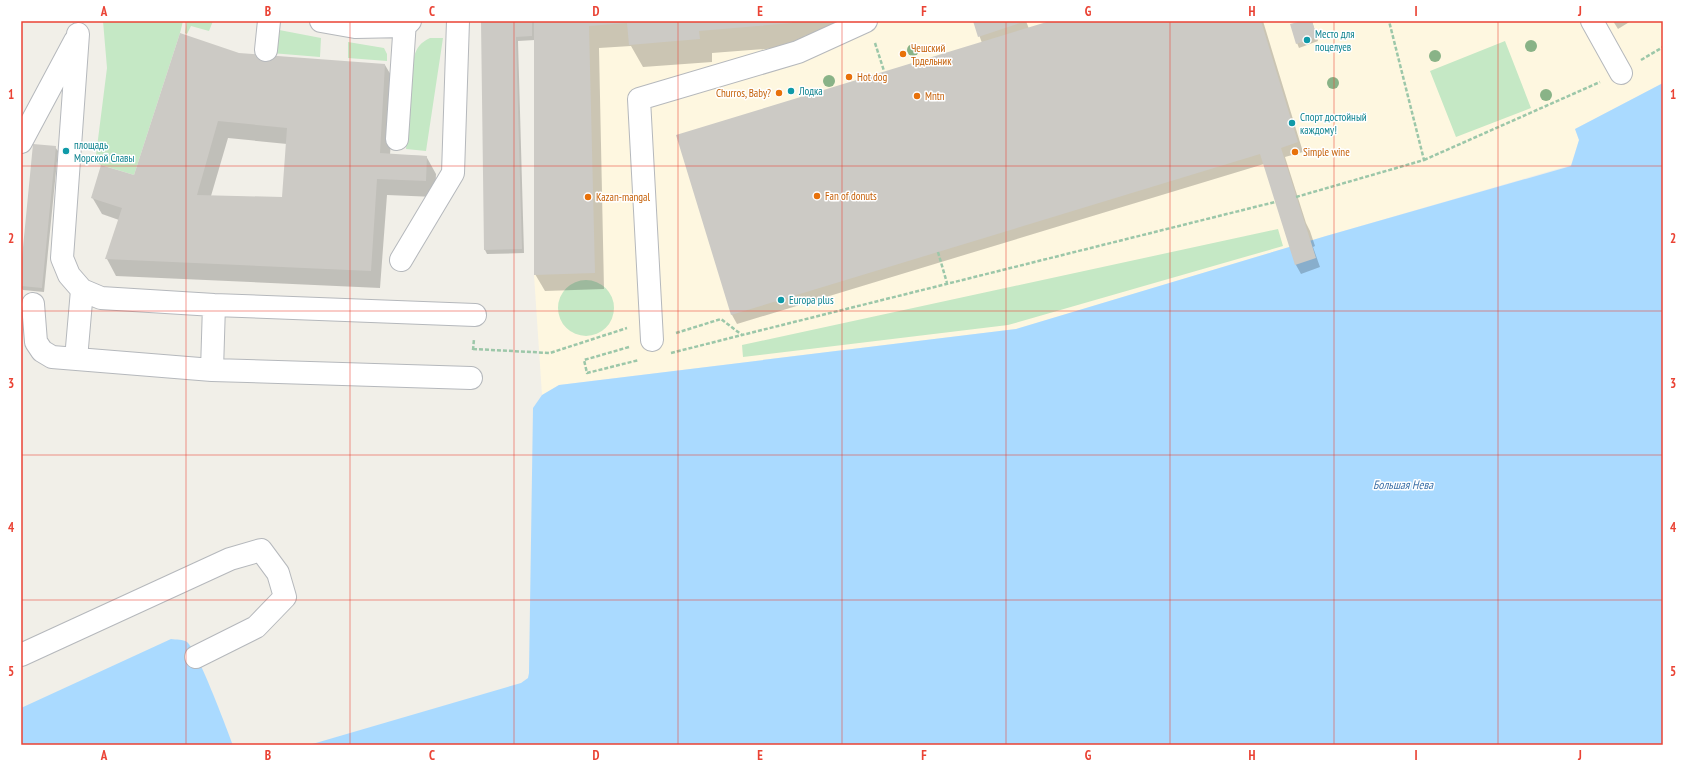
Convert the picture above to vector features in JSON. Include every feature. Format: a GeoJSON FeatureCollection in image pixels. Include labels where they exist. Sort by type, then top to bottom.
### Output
{"type":"FeatureCollection","features":[{"type":"Feature","properties":{"kind":"lane"},"geometry":{"type":"LineString","coordinates":[[266,50],[269,21]]}},
{"type":"Feature","properties":{"kind":"lane"},"geometry":{"type":"LineString","coordinates":[[321,21],[355,27],[407,23],[397,139]]}},
{"type":"Feature","properties":{"kind":"lane"},"geometry":{"type":"LineString","coordinates":[[401,260],[453,173],[458,21]]}},
{"type":"Feature","properties":{"kind":"lane"},"geometry":{"type":"LineString","coordinates":[[652,330],[639,99],[798,52],[866,21]]}},
{"type":"Feature","properties":{"kind":"lane"},"geometry":{"type":"LineString","coordinates":[[1592,21],[1621,73]]}},
{"type":"Feature","properties":{"kind":"lane"},"geometry":{"type":"LineString","coordinates":[[21,142],[79,28]]}},
{"type":"Feature","properties":{"kind":"lane"},"geometry":{"type":"LineString","coordinates":[[79,28],[62,258],[70,275],[82,290],[101,298],[214,305],[475,315]]}},
{"type":"Feature","properties":{"kind":"lane"},"geometry":{"type":"LineString","coordinates":[[76,359],[82,290]]}},
{"type":"Feature","properties":{"kind":"lane"},"geometry":{"type":"LineString","coordinates":[[33,304],[36,342],[42,351],[52,356],[212,370],[471,378]]}},
{"type":"Feature","properties":{"kind":"lane"},"geometry":{"type":"LineString","coordinates":[[212,370],[214,305]]}},
{"type":"Feature","properties":{"kind":"lane"},"geometry":{"type":"LineString","coordinates":[[21,655],[230,559],[261,550],[278,573],[285,597],[256,627],[196,657]]}},
{"type":"Feature","properties":{"kind":"path"},"geometry":{"type":"LineString","coordinates":[[1389,21],[1424,160]]}},
{"type":"Feature","properties":{"kind":"path"},"geometry":{"type":"LineString","coordinates":[[874,43],[884,71]]}},
{"type":"Feature","properties":{"kind":"path"},"geometry":{"type":"LineString","coordinates":[[1296,197],[1424,160],[1621,73]]}},
{"type":"Feature","properties":{"kind":"path"},"geometry":{"type":"LineString","coordinates":[[473,349],[550,353],[652,330],[721,319],[742,336],[946,283],[1275,202]]}},
{"type":"Feature","properties":{"kind":"path"},"geometry":{"type":"LineString","coordinates":[[938,252],[946,283]]}},
{"type":"Feature","properties":{"kind":"path"},"geometry":{"type":"LineString","coordinates":[[471,378],[475,315]]}},
{"type":"Feature","properties":{"kind":"path"},"geometry":{"type":"LineString","coordinates":[[584,360],[652,330]]}},
{"type":"Feature","properties":{"kind":"shaded area"},"geometry":{"type":"Polygon","coordinates":[[[534,21],[1663,21],[1663,83],[1575,129],[1579,140],[1571,165],[1326,236],[1016,329],[559,385],[542,395],[534,275],[534,21]]]}},
{"type":"Feature","properties":{"kind":"green space"},"geometry":{"type":"Polygon","coordinates":[[[103,21],[183,21],[134,175],[95,163],[107,68],[103,21]]]}},
{"type":"Feature","properties":{"kind":"green space"},"geometry":{"type":"Polygon","coordinates":[[[187,21],[213,21],[209,31],[191,26],[187,34],[185,33],[187,21]]]}},
{"type":"Feature","properties":{"kind":"green space"},"geometry":{"type":"Polygon","coordinates":[[[274,29],[321,38],[320,57],[271,53],[274,29]]]}},
{"type":"Feature","properties":{"kind":"green space"},"geometry":{"type":"Polygon","coordinates":[[[430,38],[443,38],[426,151],[406,149],[414,57],[419,46],[430,38]]]}},
{"type":"Feature","properties":{"kind":"green space"},"geometry":{"type":"Polygon","coordinates":[[[1505,41],[1531,108],[1456,137],[1430,71],[1505,41]]]}},
{"type":"Feature","properties":{"kind":"green space"},"geometry":{"type":"Polygon","coordinates":[[[348,42],[384,48],[387,54],[387,61],[348,58],[348,42]]]}},
{"type":"Feature","properties":{"kind":"green space"},"geometry":{"type":"Polygon","coordinates":[[[1278,229],[1283,246],[1008,325],[743,357],[742,345],[1278,229]]]}},
{"type":"Feature","properties":{"kind":"green space"},"geometry":{"type":"Polygon","coordinates":[[[586,280],[597,282],[606,288],[612,297],[614,308],[612,319],[606,328],[597,334],[586,336],[575,334],[566,328],[560,319],[558,308],[560,297],[566,288],[575,282],[586,280]]]}},
{"type":"Feature","properties":{"kind":"water","name":"Большая Нева"},"geometry":{"type":"Polygon","coordinates":[[[1663,83],[1663,745],[309,745],[521,683],[528,678],[533,408],[542,395],[559,385],[1016,329],[1326,236],[1571,166],[1579,140],[1575,129],[1663,83]]]}},
{"type":"Feature","properties":{"kind":"water"},"geometry":{"type":"Polygon","coordinates":[[[171,639],[185,641],[192,648],[212,690],[233,745],[21,745],[21,708],[171,639]]]}},
{"type":"Feature","properties":{"kind":"building"},"geometry":{"type":"Polygon","coordinates":[[[481,21],[532,21],[532,36],[516,37],[522,249],[484,250],[481,21]]]}},
{"type":"Feature","properties":{"kind":"building"},"geometry":{"type":"Polygon","coordinates":[[[534,21],[792,21],[792,23],[699,31],[700,39],[629,45],[627,23],[589,26],[595,273],[534,275],[534,21]]]}},
{"type":"Feature","properties":{"kind":"building"},"geometry":{"type":"Polygon","coordinates":[[[973,21],[1026,21],[978,37],[973,21]]]}},
{"type":"Feature","properties":{"kind":"building"},"geometry":{"type":"Polygon","coordinates":[[[1050,21],[1261,21],[1298,142],[1281,148],[1316,258],[1295,265],[1260,154],[731,315],[676,135],[1050,21]]]}},
{"type":"Feature","properties":{"kind":"building"},"geometry":{"type":"Polygon","coordinates":[[[1302,21],[1312,21],[1317,37],[1296,44],[1290,24],[1302,21]]]}},
{"type":"Feature","properties":{"kind":"building"},"geometry":{"type":"Polygon","coordinates":[[[180,33],[239,53],[385,64],[380,153],[427,156],[426,181],[377,179],[371,271],[105,259],[122,208],[91,198],[101,165],[134,175],[180,33]],[[218,121],[197,195],[282,197],[287,128],[218,121]]]}},
{"type":"Feature","properties":{"kind":"building"},"geometry":{"type":"Polygon","coordinates":[[[33,144],[56,146],[42,288],[21,286],[21,268],[33,144]]]}},
{"type":"Feature","properties":{"kind":"place","name":"Место для поцелуев"},"geometry":{"type":"Point","coordinates":[1307,40]}},
{"type":"Feature","properties":{"kind":"place","name":"Чешский Трдельник"},"geometry":{"type":"Point","coordinates":[903,54]}},
{"type":"Feature","properties":{"kind":"place","name":"Hot dog"},"geometry":{"type":"Point","coordinates":[849,77]}},
{"type":"Feature","properties":{"kind":"place","name":"Лодка"},"geometry":{"type":"Point","coordinates":[791,91]}},
{"type":"Feature","properties":{"kind":"place","name":"Churros, Baby?"},"geometry":{"type":"Point","coordinates":[779,93]}},
{"type":"Feature","properties":{"kind":"place","name":"Mntn"},"geometry":{"type":"Point","coordinates":[917,96]}},
{"type":"Feature","properties":{"kind":"place","name":"Спорт достойный каждому!"},"geometry":{"type":"Point","coordinates":[1292,123]}},
{"type":"Feature","properties":{"kind":"place","name":"площадь Морской Славы"},"geometry":{"type":"Point","coordinates":[66,151]}},
{"type":"Feature","properties":{"kind":"place","name":"Simple wine"},"geometry":{"type":"Point","coordinates":[1295,152]}},
{"type":"Feature","properties":{"kind":"place","name":"Fan of donuts"},"geometry":{"type":"Point","coordinates":[817,196]}},
{"type":"Feature","properties":{"kind":"place","name":"Kazan-mangal"},"geometry":{"type":"Point","coordinates":[588,197]}},
{"type":"Feature","properties":{"kind":"place","name":"Europa plus"},"geometry":{"type":"Point","coordinates":[781,300]}}]}
